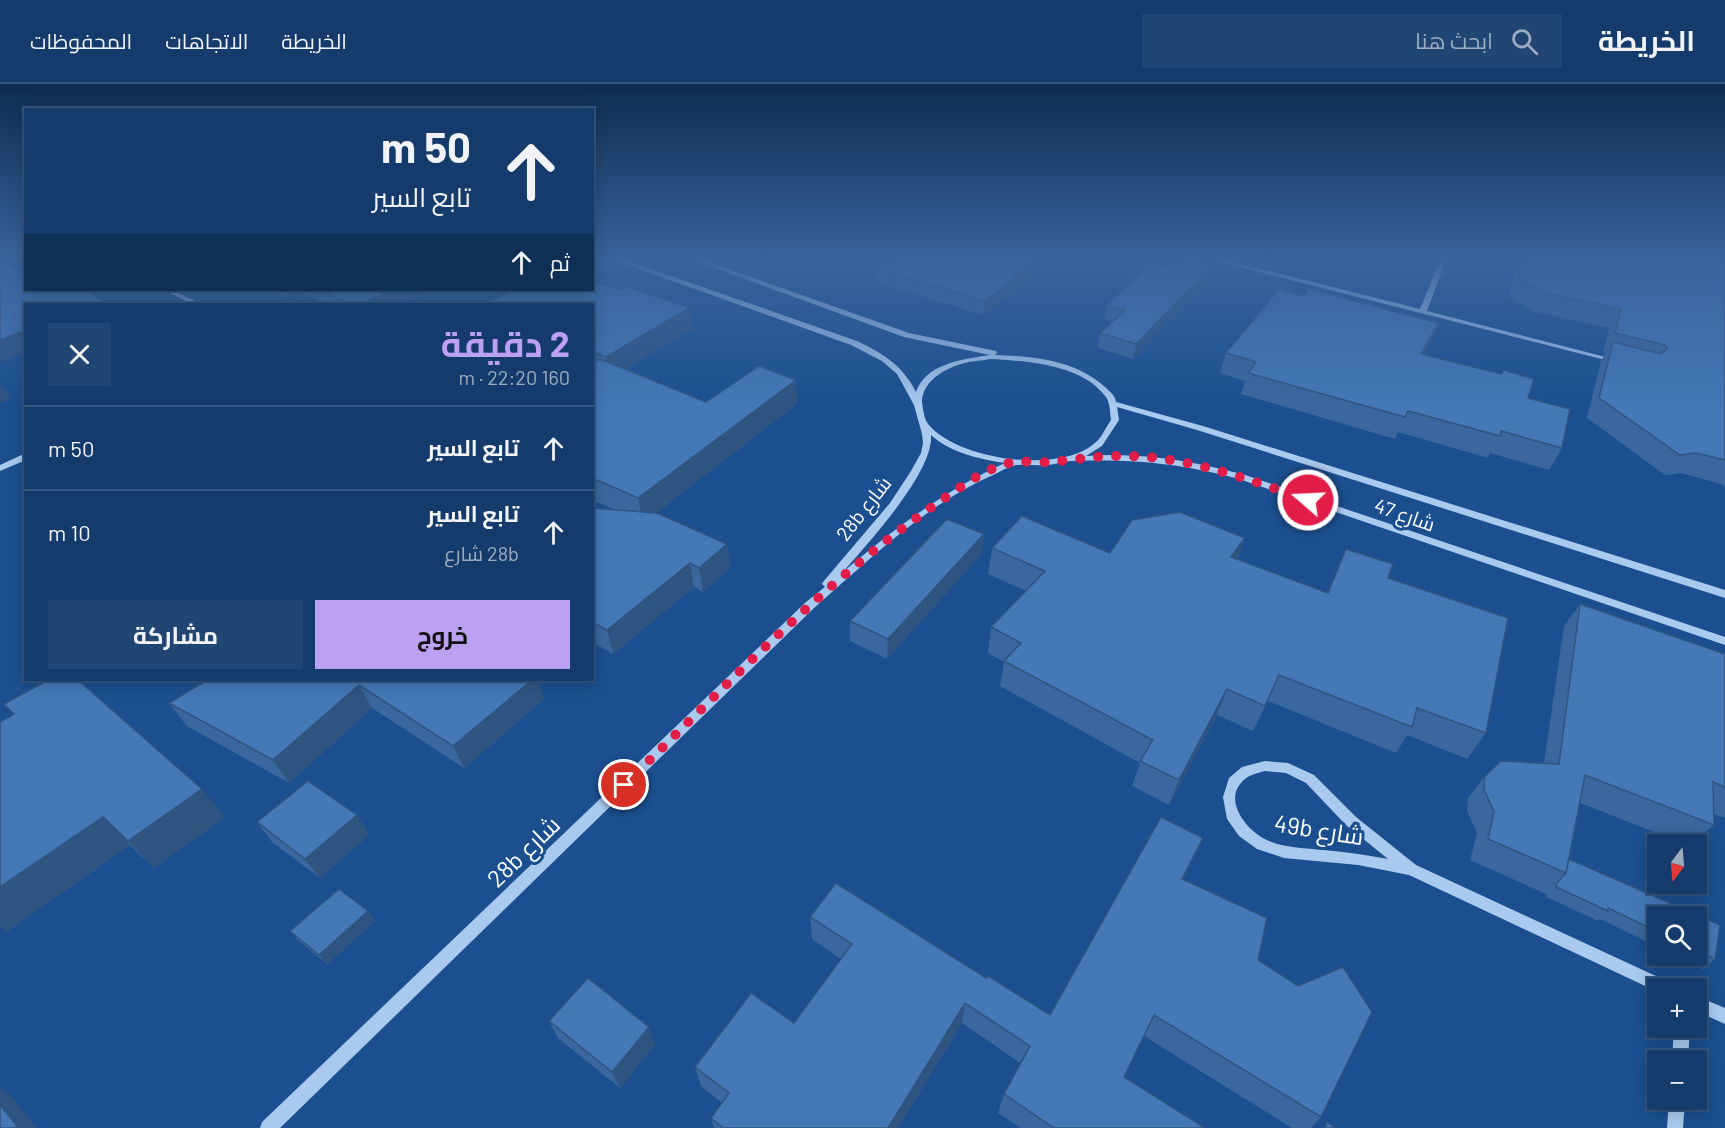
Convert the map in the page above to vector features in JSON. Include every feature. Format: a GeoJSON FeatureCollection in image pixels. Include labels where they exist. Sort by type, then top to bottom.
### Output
{"type":"FeatureCollection","features":[{"type":"Feature","properties":{"kind":"street"},"geometry":{"type":"LineString","coordinates":[[756,309],[879,354],[900,370],[911,387],[926,426],[947,443],[967,452],[1013,462]]}},
{"type":"Feature","properties":{"kind":"street"},"geometry":{"type":"LineString","coordinates":[[833,309],[907,335],[1003,355],[1029,357],[1078,371],[1097,383],[1115,404],[1116,415],[1111,432],[1095,448],[1066,460]]}},
{"type":"Feature","properties":{"kind":"street"},"geometry":{"type":"LineString","coordinates":[[1410,309],[1620,362]]}},
{"type":"Feature","properties":{"kind":"street"},"geometry":{"type":"LineString","coordinates":[[918,409],[920,392],[930,378],[949,366],[974,358],[1003,355]]}},
{"type":"Feature","properties":{"kind":"street","name":"شارع 47"},"geometry":{"type":"LineString","coordinates":[[1115,404],[1200,428],[1725,594]]}},
{"type":"Feature","properties":{"kind":"street","name":"28b شارع"},"geometry":{"type":"LineString","coordinates":[[810,606],[908,483],[926,451],[926,426]]}},
{"type":"Feature","properties":{"kind":"street","name":"شارع 47"},"geometry":{"type":"LineString","coordinates":[[1013,462],[1119,456],[1160,459],[1211,469],[1725,641]]}},
{"type":"Feature","properties":{"kind":"street"},"geometry":{"type":"LineString","coordinates":[[0,468],[24,457]]}},
{"type":"Feature","properties":{"kind":"street","name":"28b شارع"},"geometry":{"type":"LineString","coordinates":[[268,1128],[810,606],[887,540],[931,507],[960,487],[1013,462]]}},
{"type":"Feature","properties":{"kind":"street","name":"49b شارع"},"geometry":{"type":"LineString","coordinates":[[1411,869],[1358,859],[1306,856],[1262,845],[1244,832],[1232,814],[1229,797],[1233,783],[1246,771],[1265,766],[1288,768],[1310,779],[1351,821],[1411,869],[1647,979]]}},
{"type":"Feature","properties":{"kind":"street"},"geometry":{"type":"LineString","coordinates":[[1707,1008],[1725,1016]]}},
{"type":"Feature","properties":{"kind":"street"},"geometry":{"type":"LineString","coordinates":[[1675,1128],[1676,1110]]}},
{"type":"Feature","properties":{"kind":"building"},"geometry":{"type":"Polygon","coordinates":[[[0,309],[24,309],[24,331],[0,340],[0,309]]]}},
{"type":"Feature","properties":{"kind":"building"},"geometry":{"type":"Polygon","coordinates":[[[594,309],[688,309],[606,357],[594,352],[594,309]]]}},
{"type":"Feature","properties":{"kind":"building"},"geometry":{"type":"Polygon","coordinates":[[[1120,309],[1170,309],[1136,344],[1100,333],[1125,310],[1120,309]]]}},
{"type":"Feature","properties":{"kind":"building"},"geometry":{"type":"Polygon","coordinates":[[[1263,309],[1384,309],[1439,323],[1421,354],[1501,374],[1504,370],[1534,379],[1528,398],[1570,409],[1562,448],[1501,431],[1500,436],[1408,411],[1405,417],[1248,373],[1256,362],[1226,353],[1263,309]]]}},
{"type":"Feature","properties":{"kind":"building"},"geometry":{"type":"Polygon","coordinates":[[[1621,309],[1725,309],[1725,460],[1696,453],[1680,455],[1599,398],[1613,342],[1661,354],[1668,348],[1665,345],[1615,333],[1621,309]]]}},
{"type":"Feature","properties":{"kind":"building"},"geometry":{"type":"Polygon","coordinates":[[[600,359],[706,402],[759,366],[796,380],[638,498],[594,479],[594,362],[600,359]]]}},
{"type":"Feature","properties":{"kind":"building"},"geometry":{"type":"Polygon","coordinates":[[[594,508],[657,513],[727,544],[699,568],[690,563],[607,630],[594,623],[594,508]]]}},
{"type":"Feature","properties":{"kind":"building"},"geometry":{"type":"Polygon","coordinates":[[[1180,512],[1245,538],[1231,557],[1328,593],[1346,549],[1393,564],[1388,578],[1508,618],[1486,733],[1417,708],[1412,727],[1279,675],[1265,706],[1227,689],[1179,780],[1140,761],[1153,740],[1004,661],[1021,643],[991,627],[1045,571],[992,548],[1022,516],[1110,553],[1132,520],[1180,512]]]}},
{"type":"Feature","properties":{"kind":"building"},"geometry":{"type":"Polygon","coordinates":[[[947,519],[984,534],[888,639],[850,621],[947,519]]]}},
{"type":"Feature","properties":{"kind":"building"},"geometry":{"type":"Polygon","coordinates":[[[1580,604],[1725,654],[1725,787],[1713,782],[1714,825],[1585,775],[1566,873],[1488,839],[1494,812],[1484,789],[1485,776],[1501,761],[1559,764],[1580,604]]]}},
{"type":"Feature","properties":{"kind":"building"},"geometry":{"type":"Polygon","coordinates":[[[46,681],[79,681],[202,789],[128,841],[103,817],[0,887],[0,722],[14,714],[4,704],[46,681]]]}},
{"type":"Feature","properties":{"kind":"building"},"geometry":{"type":"Polygon","coordinates":[[[205,681],[531,681],[453,746],[359,685],[273,760],[169,703],[205,681]]]}},
{"type":"Feature","properties":{"kind":"building"},"geometry":{"type":"Polygon","coordinates":[[[308,781],[357,815],[305,859],[257,822],[308,781]]]}},
{"type":"Feature","properties":{"kind":"building"},"geometry":{"type":"Polygon","coordinates":[[[1161,817],[1203,838],[1182,879],[1267,918],[1258,960],[1298,986],[1343,967],[1372,1012],[1321,1117],[1154,1015],[1124,1077],[1205,1128],[1054,1128],[1004,1094],[1030,1046],[965,1003],[888,1128],[723,1128],[711,1118],[729,1093],[695,1067],[751,993],[794,1023],[852,944],[810,917],[836,883],[986,978],[988,976],[1050,1015],[1161,817]]]}},
{"type":"Feature","properties":{"kind":"building"},"geometry":{"type":"Polygon","coordinates":[[[1569,859],[1677,906],[1647,906],[1647,927],[1556,887],[1566,873],[1569,859]]]}},
{"type":"Feature","properties":{"kind":"building"},"geometry":{"type":"Polygon","coordinates":[[[339,889],[368,911],[319,955],[290,931],[339,889]]]}},
{"type":"Feature","properties":{"kind":"building"},"geometry":{"type":"Polygon","coordinates":[[[1707,919],[1720,925],[1715,959],[1707,955],[1707,919]]]}},
{"type":"Feature","properties":{"kind":"building"},"geometry":{"type":"Polygon","coordinates":[[[588,978],[649,1027],[612,1072],[549,1021],[588,978]]]}},
{"type":"Feature","properties":{"kind":"building"},"geometry":{"type":"Polygon","coordinates":[[[0,1105],[17,1126],[15,1128],[0,1128],[0,1105]]]}},
{"type":"Feature","properties":{"kind":"building"},"geometry":{"type":"Polygon","coordinates":[[[1327,1122],[1336,1128],[1325,1128],[1327,1122]]]}},
{"type":"Feature","properties":{"kind":"route"},"geometry":{"type":"LineString","coordinates":[[624,785],[825,592],[931,507],[960,487],[993,470],[1013,462],[1049,462],[1119,456],[1160,459],[1201,466],[1242,477],[1308,500]]}}]}
